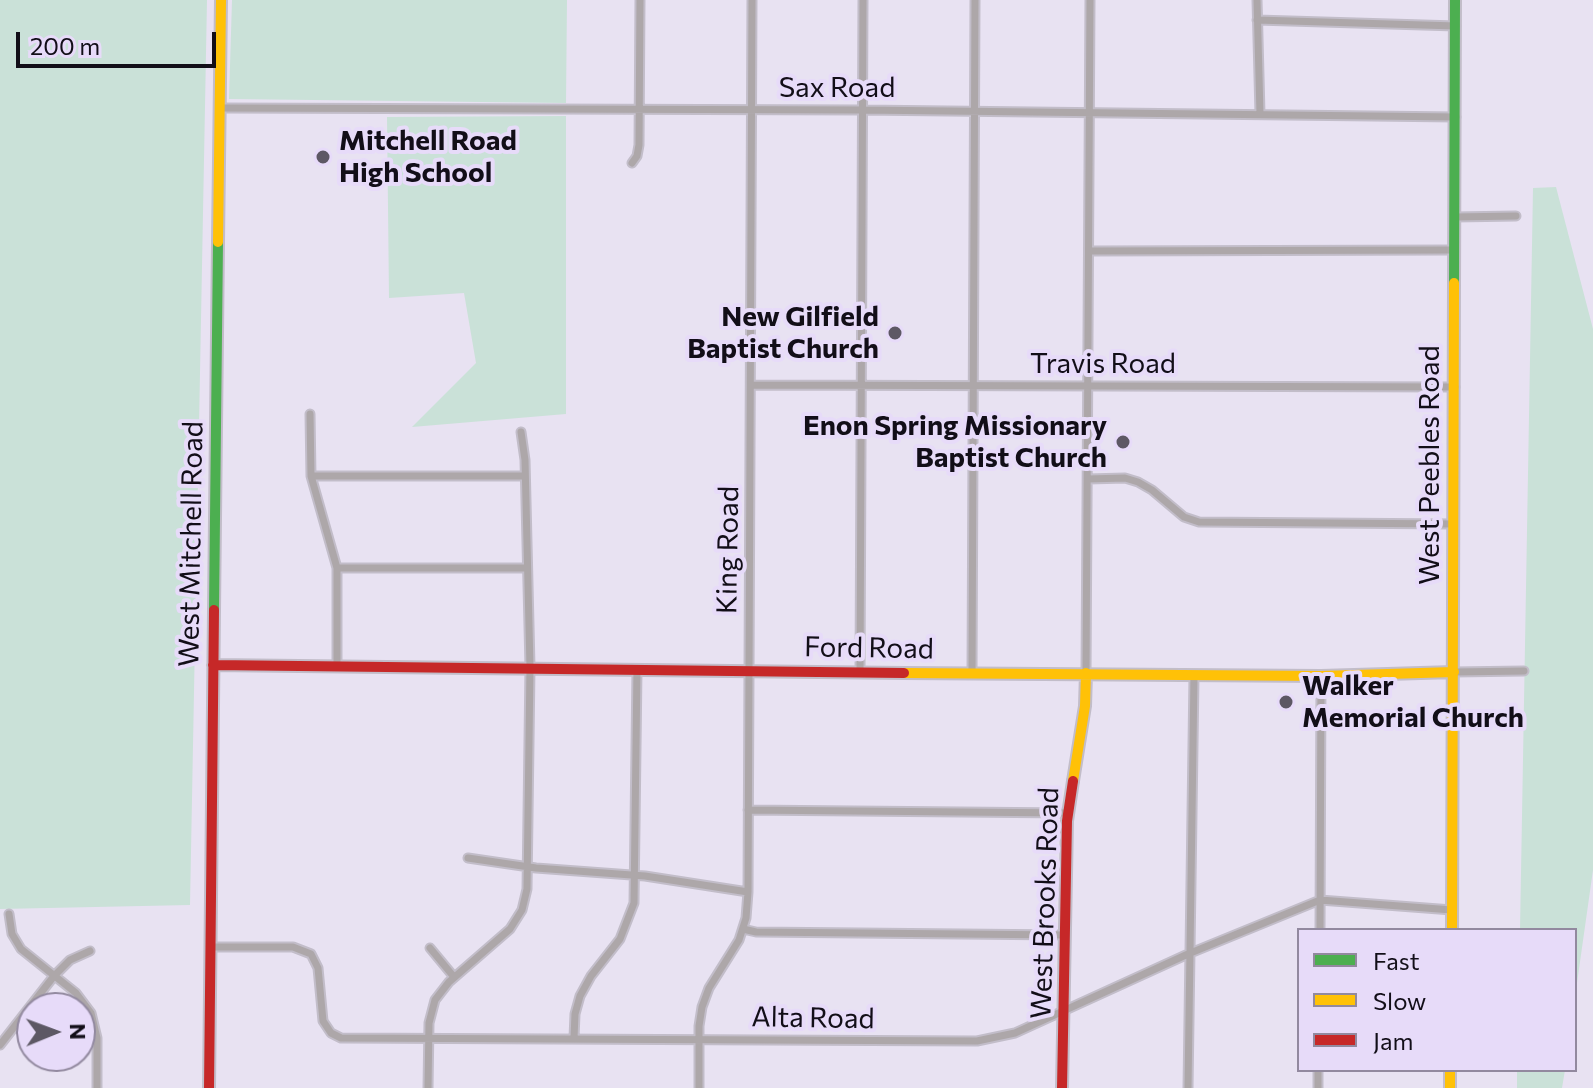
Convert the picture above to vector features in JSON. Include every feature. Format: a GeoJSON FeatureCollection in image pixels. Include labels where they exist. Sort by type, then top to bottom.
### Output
{"type":"FeatureCollection","features":[{"type":"Feature","properties":{"kind":"main road","name":"West Mitchell Road"},"geometry":{"type":"LineString","coordinates":[[209,1088],[221,0]]}},
{"type":"Feature","properties":{"kind":"main road","name":"West Peebles Road"},"geometry":{"type":"LineString","coordinates":[[1452,928],[1455,0]]}},
{"type":"Feature","properties":{"kind":"main road","name":"Ford Road"},"geometry":{"type":"LineString","coordinates":[[213,665],[1194,676],[1454,672]]}},
{"type":"Feature","properties":{"kind":"main road","name":"West Brooks Road"},"geometry":{"type":"LineString","coordinates":[[1062,1088],[1068,813],[1084,716],[1086,673]]}},
{"type":"Feature","properties":{"kind":"street"},"geometry":{"type":"LineString","coordinates":[[632,163],[638,151],[640,0]]}},
{"type":"Feature","properties":{"kind":"street","name":"King Road"},"geometry":{"type":"LineString","coordinates":[[699,1088],[699,1039],[705,995],[734,950],[743,929],[748,892],[752,0]]}},
{"type":"Feature","properties":{"kind":"street"},"geometry":{"type":"LineString","coordinates":[[860,672],[863,0]]}},
{"type":"Feature","properties":{"kind":"street"},"geometry":{"type":"LineString","coordinates":[[972,673],[975,0]]}},
{"type":"Feature","properties":{"kind":"street"},"geometry":{"type":"LineString","coordinates":[[1086,673],[1090,0]]}},
{"type":"Feature","properties":{"kind":"street"},"geometry":{"type":"LineString","coordinates":[[1257,0],[1260,114]]}},
{"type":"Feature","properties":{"kind":"street"},"geometry":{"type":"LineString","coordinates":[[1257,20],[1456,26]]}},
{"type":"Feature","properties":{"kind":"street","name":"Sax Road"},"geometry":{"type":"LineString","coordinates":[[219,108],[863,110],[1456,117]]}},
{"type":"Feature","properties":{"kind":"street"},"geometry":{"type":"LineString","coordinates":[[1455,217],[1516,216]]}},
{"type":"Feature","properties":{"kind":"street"},"geometry":{"type":"LineString","coordinates":[[1090,251],[1454,250]]}},
{"type":"Feature","properties":{"kind":"street","name":"Travis Road"},"geometry":{"type":"LineString","coordinates":[[751,385],[1455,387]]}},
{"type":"Feature","properties":{"kind":"street"},"geometry":{"type":"LineString","coordinates":[[310,414],[311,476],[337,568],[337,665]]}},
{"type":"Feature","properties":{"kind":"street"},"geometry":{"type":"LineString","coordinates":[[428,1088],[428,1037],[433,1004],[454,977],[503,937],[515,922],[526,895],[530,667],[521,432]]}},
{"type":"Feature","properties":{"kind":"street"},"geometry":{"type":"LineString","coordinates":[[311,476],[525,476]]}},
{"type":"Feature","properties":{"kind":"street"},"geometry":{"type":"LineString","coordinates":[[1088,479],[1125,478],[1138,482],[1184,517],[1199,522],[1454,524]]}},
{"type":"Feature","properties":{"kind":"street"},"geometry":{"type":"LineString","coordinates":[[337,568],[527,568]]}},
{"type":"Feature","properties":{"kind":"street"},"geometry":{"type":"LineString","coordinates":[[574,1038],[575,1014],[580,996],[591,976],[620,939],[634,903],[637,669]]}},
{"type":"Feature","properties":{"kind":"street","name":"Ford Road"},"geometry":{"type":"LineString","coordinates":[[1454,672],[1524,671]]}},
{"type":"Feature","properties":{"kind":"street"},"geometry":{"type":"LineString","coordinates":[[1188,1088],[1194,676]]}},
{"type":"Feature","properties":{"kind":"street"},"geometry":{"type":"LineString","coordinates":[[1320,928],[1321,676]]}},
{"type":"Feature","properties":{"kind":"street"},"geometry":{"type":"LineString","coordinates":[[748,810],[1068,813]]}},
{"type":"Feature","properties":{"kind":"street"},"geometry":{"type":"LineString","coordinates":[[468,858],[528,867],[636,875],[748,892]]}},
{"type":"Feature","properties":{"kind":"street","name":"Alta Road"},"geometry":{"type":"LineString","coordinates":[[211,947],[293,947],[311,954],[318,968],[323,1021],[331,1033],[341,1038],[982,1040],[1015,1033],[1064,1013],[1188,954],[1320,900],[1452,910]]}},
{"type":"Feature","properties":{"kind":"street"},"geometry":{"type":"LineString","coordinates":[[9,914],[10,928],[17,944],[76,993],[91,1013],[97,1038],[97,1088]]}},
{"type":"Feature","properties":{"kind":"street"},"geometry":{"type":"LineString","coordinates":[[743,929],[756,932],[1064,935]]}},
{"type":"Feature","properties":{"kind":"street"},"geometry":{"type":"LineString","coordinates":[[430,948],[454,977]]}},
{"type":"Feature","properties":{"kind":"street"},"geometry":{"type":"LineString","coordinates":[[0,1045],[54,976],[70,960],[90,951]]}},
{"type":"Feature","properties":{"kind":"green space"},"geometry":{"type":"Polygon","coordinates":[[[0,0],[207,0],[190,905],[0,909],[0,0]]]}},
{"type":"Feature","properties":{"kind":"green space"},"geometry":{"type":"Polygon","coordinates":[[[232,0],[567,0],[566,103],[229,99],[232,0]]]}},
{"type":"Feature","properties":{"kind":"green space"},"geometry":{"type":"Polygon","coordinates":[[[566,116],[566,414],[412,427],[476,363],[464,293],[389,298],[387,117],[566,116]]]}},
{"type":"Feature","properties":{"kind":"green space"},"geometry":{"type":"Polygon","coordinates":[[[1556,187],[1593,329],[1593,870],[1577,983],[1577,928],[1520,928],[1533,188],[1556,187]]]}},
{"type":"Feature","properties":{"kind":"green space"},"geometry":{"type":"Polygon","coordinates":[[[1517,1072],[1565,1072],[1562,1088],[1517,1088],[1517,1072]]]}},
{"type":"Feature","properties":{"kind":"traffic: fast"},"geometry":{"type":"LineString","coordinates":[[1454,283],[1455,0]]}},
{"type":"Feature","properties":{"kind":"traffic: fast"},"geometry":{"type":"LineString","coordinates":[[214,610],[218,242]]}},
{"type":"Feature","properties":{"kind":"traffic: slow"},"geometry":{"type":"LineString","coordinates":[[218,242],[221,0]]}},
{"type":"Feature","properties":{"kind":"traffic: slow"},"geometry":{"type":"LineString","coordinates":[[1452,928],[1454,283]]}},
{"type":"Feature","properties":{"kind":"traffic: slow"},"geometry":{"type":"LineString","coordinates":[[904,673],[1321,676],[1454,672]]}},
{"type":"Feature","properties":{"kind":"traffic: slow"},"geometry":{"type":"LineString","coordinates":[[1073,781],[1085,706],[1086,673]]}},
{"type":"Feature","properties":{"kind":"traffic: slow"},"geometry":{"type":"LineString","coordinates":[[1450,1072],[1450,1088]]}},
{"type":"Feature","properties":{"kind":"traffic: jam"},"geometry":{"type":"LineString","coordinates":[[209,1088],[214,610]]}},
{"type":"Feature","properties":{"kind":"traffic: jam"},"geometry":{"type":"LineString","coordinates":[[213,665],[904,673]]}},
{"type":"Feature","properties":{"kind":"traffic: jam"},"geometry":{"type":"LineString","coordinates":[[1062,1088],[1067,821],[1073,781]]}},
{"type":"Feature","properties":{"kind":"place","name":"Mitchell Road High School"},"geometry":{"type":"Point","coordinates":[323,157]}},
{"type":"Feature","properties":{"kind":"place","name":"New Gilfield Baptist Church"},"geometry":{"type":"Point","coordinates":[895,333]}},
{"type":"Feature","properties":{"kind":"place","name":"Enon Spring Missionary Baptist Church"},"geometry":{"type":"Point","coordinates":[1123,442]}},
{"type":"Feature","properties":{"kind":"place","name":"Walker Memorial Church"},"geometry":{"type":"Point","coordinates":[1286,702]}}]}
